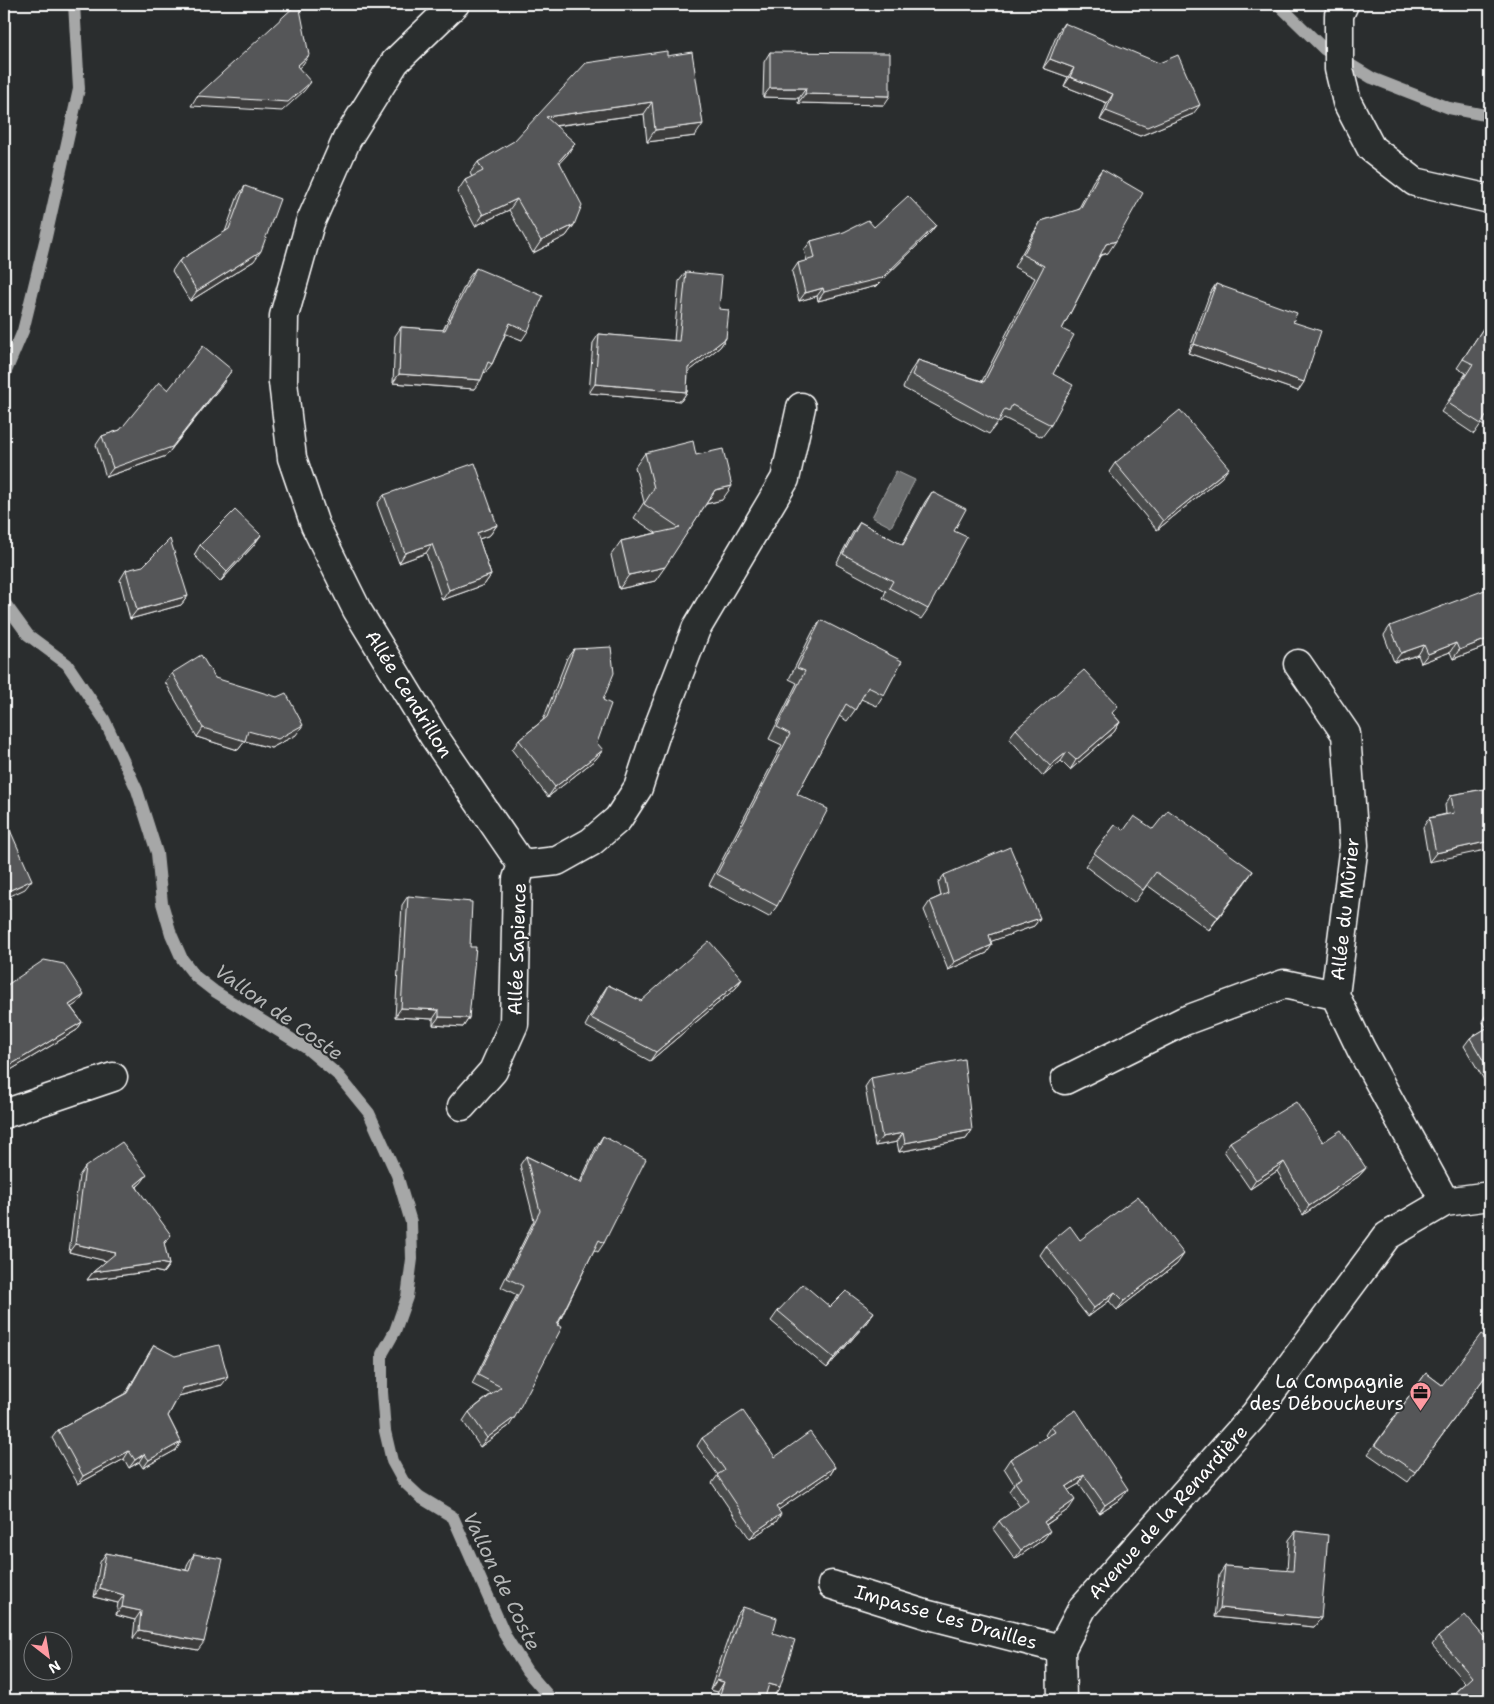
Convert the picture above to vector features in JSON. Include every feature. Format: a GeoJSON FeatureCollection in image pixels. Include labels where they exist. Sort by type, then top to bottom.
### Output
{"type":"FeatureCollection","features":[{"type":"Feature","properties":{"kind":"street","name":"Allée Cendrillon"},"geometry":{"type":"LineString","coordinates":[[455,4],[395,62],[347,139],[310,222],[284,316],[283,382],[292,458],[315,525],[358,610],[433,735],[522,865]]}},
{"type":"Feature","properties":{"kind":"street"},"geometry":{"type":"LineString","coordinates":[[1344,4],[1339,15],[1340,69],[1347,102],[1372,148],[1415,182],[1490,199]]}},
{"type":"Feature","properties":{"kind":"street"},"geometry":{"type":"LineString","coordinates":[[522,865],[557,861],[590,842],[618,819],[638,788],[656,733],[696,629],[785,479],[801,407]]}},
{"type":"Feature","properties":{"kind":"street","name":"Allée du Mûrier"},"geometry":{"type":"LineString","coordinates":[[1298,664],[1346,734],[1354,845],[1335,995],[1360,1049],[1445,1202]]}},
{"type":"Feature","properties":{"kind":"street","name":"Allée Sapience"},"geometry":{"type":"LineString","coordinates":[[462,1106],[493,1071],[514,1024],[517,879],[522,865]]}},
{"type":"Feature","properties":{"kind":"street"},"geometry":{"type":"LineString","coordinates":[[1066,1080],[1184,1021],[1284,984],[1335,995]]}},
{"type":"Feature","properties":{"kind":"street"},"geometry":{"type":"LineString","coordinates":[[4,1114],[114,1077]]}},
{"type":"Feature","properties":{"kind":"street","name":"Avenue de la Renardière"},"geometry":{"type":"LineString","coordinates":[[1062,1700],[1061,1648],[1083,1607],[1256,1414],[1387,1236],[1445,1202],[1490,1196]]}},
{"type":"Feature","properties":{"kind":"street","name":"Impasse Les Drailles"},"geometry":{"type":"LineString","coordinates":[[832,1585],[925,1614],[1061,1648]]}},
{"type":"Feature","properties":{"kind":"path"},"geometry":{"type":"LineString","coordinates":[[4,1686],[9,1700]]}},
{"type":"Feature","properties":{"kind":"shaded area"},"geometry":{"type":"Polygon","coordinates":[[[896,471],[915,480],[891,527],[872,517],[896,471]]]}},
{"type":"Feature","properties":{"kind":"building"},"geometry":{"type":"Polygon","coordinates":[[[299,4],[309,55],[297,66],[311,82],[288,102],[197,96],[299,4]]]}},
{"type":"Feature","properties":{"kind":"building"},"geometry":{"type":"Polygon","coordinates":[[[1064,23],[1159,63],[1178,55],[1200,105],[1147,127],[1106,111],[1113,94],[1070,77],[1074,68],[1050,59],[1064,23]]]}},
{"type":"Feature","properties":{"kind":"building"},"geometry":{"type":"Polygon","coordinates":[[[667,51],[667,56],[692,52],[703,124],[655,130],[652,102],[546,117],[575,143],[559,161],[582,205],[574,225],[541,241],[517,199],[483,215],[465,180],[483,171],[478,162],[514,141],[586,63],[667,51]]]}},
{"type":"Feature","properties":{"kind":"building"},"geometry":{"type":"Polygon","coordinates":[[[770,52],[890,53],[890,96],[805,94],[806,88],[770,88],[770,52]]]}},
{"type":"Feature","properties":{"kind":"building"},"geometry":{"type":"Polygon","coordinates":[[[1102,169],[1143,193],[1116,241],[1106,244],[1062,329],[1074,335],[1053,374],[1073,385],[1051,425],[1012,405],[1009,411],[1005,409],[998,422],[912,375],[918,360],[984,382],[1044,266],[1023,255],[1041,221],[1080,209],[1102,169]]]}},
{"type":"Feature","properties":{"kind":"building"},"geometry":{"type":"Polygon","coordinates":[[[245,186],[280,199],[261,251],[197,291],[179,261],[229,229],[245,186]]]}},
{"type":"Feature","properties":{"kind":"building"},"geometry":{"type":"Polygon","coordinates":[[[908,196],[936,225],[882,278],[824,292],[823,288],[805,293],[798,263],[815,258],[811,241],[844,232],[868,220],[874,227],[908,196]]]}},
{"type":"Feature","properties":{"kind":"building"},"geometry":{"type":"Polygon","coordinates":[[[476,268],[543,296],[528,331],[510,323],[492,364],[488,362],[481,380],[399,374],[401,327],[445,330],[476,268]]]}},
{"type":"Feature","properties":{"kind":"building"},"geometry":{"type":"Polygon","coordinates":[[[686,272],[722,276],[719,309],[729,310],[726,338],[688,368],[687,392],[595,384],[599,334],[679,341],[686,272]]]}},
{"type":"Feature","properties":{"kind":"building"},"geometry":{"type":"Polygon","coordinates":[[[1216,284],[1297,313],[1293,322],[1321,331],[1304,382],[1194,344],[1216,284]]]}},
{"type":"Feature","properties":{"kind":"building"},"geometry":{"type":"Polygon","coordinates":[[[1486,324],[1490,326],[1490,417],[1487,415],[1481,424],[1448,403],[1473,364],[1463,359],[1486,324]]]}},
{"type":"Feature","properties":{"kind":"building"},"geometry":{"type":"Polygon","coordinates":[[[203,346],[232,370],[172,447],[113,468],[102,436],[120,430],[159,382],[168,390],[203,346]]]}},
{"type":"Feature","properties":{"kind":"building"},"geometry":{"type":"Polygon","coordinates":[[[1180,410],[1229,468],[1163,521],[1115,463],[1180,410]]]}},
{"type":"Feature","properties":{"kind":"building"},"geometry":{"type":"Polygon","coordinates":[[[693,441],[696,455],[723,449],[732,486],[715,490],[665,567],[629,575],[621,541],[680,528],[644,504],[654,488],[645,453],[693,441]]]}},
{"type":"Feature","properties":{"kind":"building"},"geometry":{"type":"Polygon","coordinates":[[[475,463],[497,525],[477,533],[491,575],[449,590],[432,544],[405,553],[384,495],[475,463]]]}},
{"type":"Feature","properties":{"kind":"building"},"geometry":{"type":"Polygon","coordinates":[[[932,492],[966,509],[954,531],[967,537],[928,609],[889,588],[893,581],[843,554],[860,522],[903,545],[932,492]]]}},
{"type":"Feature","properties":{"kind":"building"},"geometry":{"type":"Polygon","coordinates":[[[235,510],[261,535],[227,572],[200,545],[235,510]]]}},
{"type":"Feature","properties":{"kind":"building"},"geometry":{"type":"Polygon","coordinates":[[[170,539],[188,596],[137,610],[126,570],[143,566],[170,539]]]}},
{"type":"Feature","properties":{"kind":"building"},"geometry":{"type":"Polygon","coordinates":[[[1490,588],[1490,638],[1459,650],[1456,643],[1428,654],[1424,645],[1401,653],[1390,626],[1490,588]]]}},
{"type":"Feature","properties":{"kind":"building"},"geometry":{"type":"Polygon","coordinates":[[[821,620],[902,661],[884,695],[868,687],[855,710],[846,704],[797,794],[828,809],[777,906],[717,874],[790,734],[777,727],[805,671],[797,668],[821,620]]]}},
{"type":"Feature","properties":{"kind":"building"},"geometry":{"type":"Polygon","coordinates":[[[611,647],[614,673],[603,700],[611,704],[597,743],[603,750],[555,787],[519,740],[547,717],[574,649],[611,647]]]}},
{"type":"Feature","properties":{"kind":"building"},"geometry":{"type":"Polygon","coordinates":[[[201,655],[215,678],[277,697],[286,693],[303,725],[278,739],[248,731],[245,741],[203,728],[172,673],[201,655]]]}},
{"type":"Feature","properties":{"kind":"building"},"geometry":{"type":"Polygon","coordinates":[[[1084,670],[1118,706],[1112,713],[1120,722],[1076,760],[1067,752],[1050,766],[1016,729],[1084,670]]]}},
{"type":"Feature","properties":{"kind":"building"},"geometry":{"type":"Polygon","coordinates":[[[1490,788],[1490,841],[1436,853],[1429,818],[1454,813],[1451,795],[1490,788]]]}},
{"type":"Feature","properties":{"kind":"building"},"geometry":{"type":"Polygon","coordinates":[[[1168,810],[1253,871],[1218,917],[1156,872],[1143,890],[1094,853],[1115,825],[1124,830],[1134,816],[1153,829],[1168,810]]]}},
{"type":"Feature","properties":{"kind":"building"},"geometry":{"type":"Polygon","coordinates":[[[10,830],[32,880],[4,893],[4,833],[10,830]]]}},
{"type":"Feature","properties":{"kind":"building"},"geometry":{"type":"Polygon","coordinates":[[[1010,847],[1040,918],[989,935],[992,945],[954,962],[930,901],[948,893],[944,875],[1010,847]]]}},
{"type":"Feature","properties":{"kind":"building"},"geometry":{"type":"Polygon","coordinates":[[[408,896],[472,902],[470,947],[476,947],[469,1018],[439,1017],[439,1010],[401,1008],[408,896]]]}},
{"type":"Feature","properties":{"kind":"building"},"geometry":{"type":"Polygon","coordinates":[[[709,941],[742,979],[656,1052],[591,1018],[608,985],[641,1001],[709,941]]]}},
{"type":"Feature","properties":{"kind":"building"},"geometry":{"type":"Polygon","coordinates":[[[44,960],[64,964],[84,995],[69,1005],[82,1022],[7,1067],[4,1062],[4,987],[44,960]]]}},
{"type":"Feature","properties":{"kind":"building"},"geometry":{"type":"Polygon","coordinates":[[[1490,1026],[1490,1072],[1470,1038],[1490,1026]]]}},
{"type":"Feature","properties":{"kind":"building"},"geometry":{"type":"Polygon","coordinates":[[[964,1059],[972,1130],[905,1143],[903,1133],[882,1137],[871,1078],[964,1059]]]}},
{"type":"Feature","properties":{"kind":"building"},"geometry":{"type":"Polygon","coordinates":[[[1296,1102],[1323,1142],[1341,1130],[1366,1168],[1309,1206],[1284,1162],[1256,1180],[1230,1142],[1296,1102]]]}},
{"type":"Feature","properties":{"kind":"building"},"geometry":{"type":"Polygon","coordinates":[[[603,1136],[646,1159],[604,1243],[599,1240],[557,1325],[562,1327],[515,1417],[487,1438],[469,1412],[501,1387],[478,1375],[523,1286],[507,1278],[540,1211],[526,1156],[581,1183],[603,1136]]]}},
{"type":"Feature","properties":{"kind":"building"},"geometry":{"type":"Polygon","coordinates":[[[122,1142],[147,1175],[135,1185],[171,1235],[164,1242],[169,1265],[160,1263],[93,1272],[116,1253],[75,1244],[85,1167],[122,1142]]]}},
{"type":"Feature","properties":{"kind":"building"},"geometry":{"type":"Polygon","coordinates":[[[1138,1196],[1184,1254],[1124,1301],[1115,1292],[1094,1308],[1046,1246],[1070,1226],[1080,1240],[1138,1196]]]}},
{"type":"Feature","properties":{"kind":"building"},"geometry":{"type":"Polygon","coordinates":[[[803,1284],[830,1307],[846,1291],[874,1312],[834,1358],[778,1311],[803,1284]]]}},
{"type":"Feature","properties":{"kind":"building"},"geometry":{"type":"Polygon","coordinates":[[[1481,1334],[1490,1340],[1490,1370],[1415,1472],[1375,1445],[1426,1373],[1442,1385],[1481,1334]]]}},
{"type":"Feature","properties":{"kind":"building"},"geometry":{"type":"Polygon","coordinates":[[[154,1345],[175,1356],[219,1345],[228,1377],[183,1388],[168,1416],[181,1442],[149,1460],[144,1454],[135,1460],[129,1451],[83,1476],[58,1430],[127,1393],[154,1345]]]}},
{"type":"Feature","properties":{"kind":"building"},"geometry":{"type":"Polygon","coordinates":[[[1076,1410],[1128,1489],[1105,1505],[1084,1475],[1066,1487],[1075,1500],[1044,1522],[1050,1531],[1021,1550],[999,1521],[1028,1501],[1015,1482],[1022,1478],[1010,1459],[1055,1432],[1051,1426],[1076,1410]]]}},
{"type":"Feature","properties":{"kind":"building"},"geometry":{"type":"Polygon","coordinates":[[[743,1411],[775,1457],[810,1432],[835,1467],[776,1507],[781,1514],[755,1532],[717,1475],[725,1470],[702,1438],[743,1411]]]}},
{"type":"Feature","properties":{"kind":"building"},"geometry":{"type":"Polygon","coordinates":[[[1296,1531],[1328,1535],[1321,1618],[1220,1608],[1225,1566],[1293,1571],[1296,1531]]]}},
{"type":"Feature","properties":{"kind":"building"},"geometry":{"type":"Polygon","coordinates":[[[106,1553],[189,1571],[194,1554],[223,1559],[204,1642],[139,1630],[141,1611],[122,1607],[124,1595],[100,1588],[106,1553]]]}},
{"type":"Feature","properties":{"kind":"building"},"geometry":{"type":"Polygon","coordinates":[[[743,1607],[777,1618],[773,1633],[795,1640],[780,1687],[769,1684],[764,1700],[718,1700],[724,1682],[717,1680],[743,1607]]]}},
{"type":"Feature","properties":{"kind":"building"},"geometry":{"type":"Polygon","coordinates":[[[1465,1615],[1490,1644],[1490,1700],[1454,1700],[1451,1696],[1472,1677],[1438,1637],[1465,1615]]]}},
{"type":"Feature","properties":{"kind":"waterway","name":"Vallon de Coste"},"geometry":{"type":"LineString","coordinates":[[4,376],[23,331],[79,89],[74,4]]}},
{"type":"Feature","properties":{"kind":"waterway"},"geometry":{"type":"LineString","coordinates":[[1278,4],[1324,49],[1372,78],[1449,108],[1490,116]]}},
{"type":"Feature","properties":{"kind":"waterway","name":"Vallon de Coste"},"geometry":{"type":"LineString","coordinates":[[4,602],[28,635],[67,664],[104,719],[137,790],[157,853],[162,903],[171,934],[182,959],[196,977],[214,991],[306,1048],[338,1075],[369,1113],[397,1175],[411,1222],[412,1259],[407,1297],[395,1331],[382,1354],[385,1431],[392,1461],[403,1481],[420,1497],[453,1517],[506,1637],[527,1671],[552,1700]]}},
{"type":"Feature","properties":{"kind":"place","name":"La Compagnie des Déboucheurs"},"geometry":{"type":"Point","coordinates":[1420,1411]}}]}
